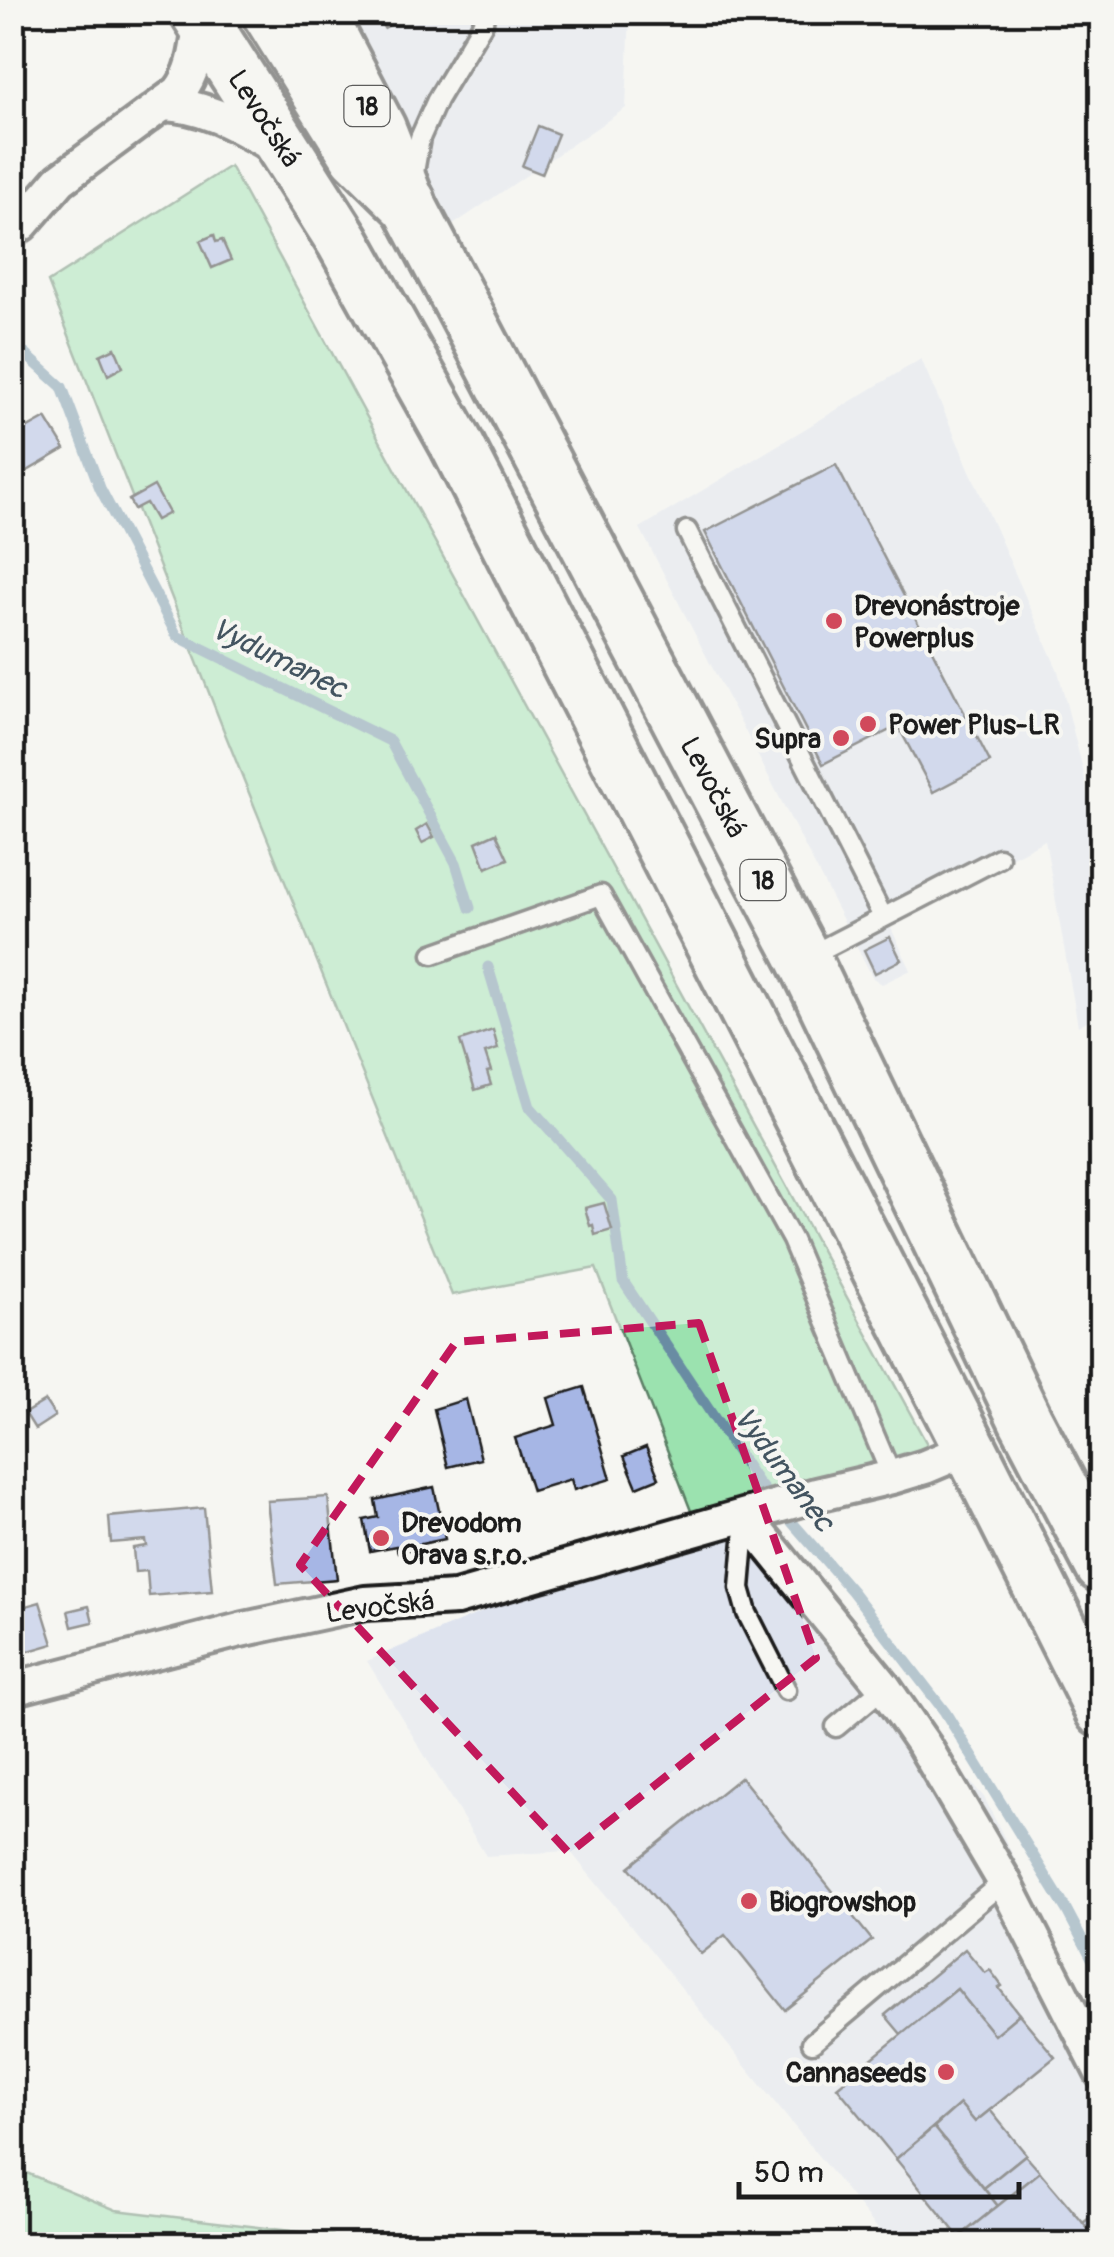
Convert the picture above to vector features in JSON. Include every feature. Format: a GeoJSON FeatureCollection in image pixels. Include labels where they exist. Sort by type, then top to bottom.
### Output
{"type":"FeatureCollection","features":[{"type":"Feature","properties":{"kind":"highway"},"geometry":{"type":"LineString","coordinates":[[270,12],[358,154],[408,203]]}},
{"type":"Feature","properties":{"kind":"main road","name":"Levočská"},"geometry":{"type":"LineString","coordinates":[[318,12],[379,129],[408,203],[804,959],[1026,1421],[1102,1566]]}},
{"type":"Feature","properties":{"kind":"main road","name":"Levočská"},"geometry":{"type":"LineString","coordinates":[[199,16],[343,240],[456,442],[1102,1711]]}},
{"type":"Feature","properties":{"kind":"street"},"geometry":{"type":"LineString","coordinates":[[18,226],[60,180],[188,82],[199,16]]}},
{"type":"Feature","properties":{"kind":"street"},"geometry":{"type":"LineString","coordinates":[[163,104],[202,109],[286,152]]}},
{"type":"Feature","properties":{"kind":"street","name":"Levočská"},"geometry":{"type":"LineString","coordinates":[[12,1689],[240,1630],[365,1603],[456,1598],[892,1477],[970,1448]]}},
{"type":"Feature","properties":{"kind":"street"},"geometry":{"type":"LineString","coordinates":[[752,1514],[924,1745],[1004,1881],[1102,2073]]}},
{"type":"Feature","properties":{"kind":"lane"},"geometry":{"type":"LineString","coordinates":[[408,203],[420,138],[483,22],[484,12]]}},
{"type":"Feature","properties":{"kind":"lane"},"geometry":{"type":"LineString","coordinates":[[686,531],[883,916]]}},
{"type":"Feature","properties":{"kind":"lane"},"geometry":{"type":"LineString","coordinates":[[804,959],[999,858]]}},
{"type":"Feature","properties":{"kind":"lane"},"geometry":{"type":"LineString","coordinates":[[433,954],[601,895],[792,1240],[892,1477]]}},
{"type":"Feature","properties":{"kind":"lane"},"geometry":{"type":"LineString","coordinates":[[752,1514],[740,1588],[760,1641],[786,1690]]}},
{"type":"Feature","properties":{"kind":"lane"},"geometry":{"type":"LineString","coordinates":[[836,1727],[884,1688]]}},
{"type":"Feature","properties":{"kind":"lane"},"geometry":{"type":"LineString","coordinates":[[812,2043],[1004,1881]]}},
{"type":"Feature","properties":{"kind":"highlighted area"},"geometry":{"type":"Polygon","coordinates":[[[699,1323],[816,1658],[569,1853],[300,1565],[456,1342],[699,1323]]]}},
{"type":"Feature","properties":{"kind":"shaded area"},"geometry":{"type":"Polygon","coordinates":[[[341,13],[630,13],[626,108],[453,225],[341,13]]]}},
{"type":"Feature","properties":{"kind":"shaded area"},"geometry":{"type":"Polygon","coordinates":[[[921,359],[1058,671],[1084,774],[1101,887],[1101,1013],[1078,1026],[1045,840],[888,922],[911,970],[882,984],[873,978],[640,528],[921,359]]]}},
{"type":"Feature","properties":{"kind":"shaded area"},"geometry":{"type":"Polygon","coordinates":[[[725,1511],[984,1797],[1101,2033],[1101,2244],[890,2244],[570,1851],[486,1856],[367,1661],[725,1511]]]}},
{"type":"Feature","properties":{"kind":"green space"},"geometry":{"type":"Polygon","coordinates":[[[230,166],[940,1468],[695,1521],[596,1268],[452,1295],[48,282],[230,166]]]}},
{"type":"Feature","properties":{"kind":"green space"},"geometry":{"type":"Polygon","coordinates":[[[12,2167],[116,2210],[333,2236],[341,2244],[13,2244],[12,2167]]]}},
{"type":"Feature","properties":{"kind":"building"},"geometry":{"type":"Polygon","coordinates":[[[376,12],[414,12],[384,28],[376,12]]]}},
{"type":"Feature","properties":{"kind":"building"},"geometry":{"type":"Polygon","coordinates":[[[538,126],[558,134],[542,174],[522,166],[538,126]]]}},
{"type":"Feature","properties":{"kind":"building"},"geometry":{"type":"Polygon","coordinates":[[[214,235],[216,242],[222,240],[231,260],[212,268],[200,241],[214,235]]]}},
{"type":"Feature","properties":{"kind":"building"},"geometry":{"type":"Polygon","coordinates":[[[115,348],[123,367],[108,375],[100,355],[115,348]]]}},
{"type":"Feature","properties":{"kind":"building"},"geometry":{"type":"Polygon","coordinates":[[[46,418],[65,449],[24,473],[12,452],[12,437],[46,418]]]}},
{"type":"Feature","properties":{"kind":"building"},"geometry":{"type":"Polygon","coordinates":[[[836,465],[990,762],[933,792],[898,726],[823,764],[705,532],[836,465]]]}},
{"type":"Feature","properties":{"kind":"building"},"geometry":{"type":"Polygon","coordinates":[[[154,486],[169,513],[156,520],[146,503],[134,509],[129,500],[154,486]]]}},
{"type":"Feature","properties":{"kind":"building"},"geometry":{"type":"Polygon","coordinates":[[[427,824],[434,837],[422,843],[416,831],[427,824]]]}},
{"type":"Feature","properties":{"kind":"building"},"geometry":{"type":"Polygon","coordinates":[[[496,833],[508,859],[486,868],[476,842],[496,833]]]}},
{"type":"Feature","properties":{"kind":"building"},"geometry":{"type":"Polygon","coordinates":[[[890,937],[901,960],[875,973],[864,950],[890,937]]]}},
{"type":"Feature","properties":{"kind":"building"},"geometry":{"type":"Polygon","coordinates":[[[493,1030],[498,1049],[485,1053],[491,1085],[475,1090],[460,1041],[493,1030]]]}},
{"type":"Feature","properties":{"kind":"building"},"geometry":{"type":"Polygon","coordinates":[[[604,1203],[612,1230],[595,1235],[585,1208],[604,1203]]]}},
{"type":"Feature","properties":{"kind":"building"},"geometry":{"type":"Polygon","coordinates":[[[584,1387],[611,1479],[574,1490],[571,1479],[532,1491],[515,1438],[556,1425],[548,1398],[584,1387]]]}},
{"type":"Feature","properties":{"kind":"building"},"geometry":{"type":"Polygon","coordinates":[[[466,1399],[481,1459],[448,1467],[434,1409],[466,1399]]]}},
{"type":"Feature","properties":{"kind":"building"},"geometry":{"type":"Polygon","coordinates":[[[45,1401],[55,1416],[35,1429],[25,1413],[45,1401]]]}},
{"type":"Feature","properties":{"kind":"building"},"geometry":{"type":"Polygon","coordinates":[[[646,1447],[659,1478],[637,1487],[624,1456],[646,1447]]]}},
{"type":"Feature","properties":{"kind":"building"},"geometry":{"type":"Polygon","coordinates":[[[434,1487],[445,1539],[398,1552],[396,1546],[370,1551],[364,1520],[378,1517],[375,1500],[434,1487]]]}},
{"type":"Feature","properties":{"kind":"building"},"geometry":{"type":"Polygon","coordinates":[[[328,1497],[337,1579],[277,1584],[267,1501],[328,1497]]]}},
{"type":"Feature","properties":{"kind":"building"},"geometry":{"type":"Polygon","coordinates":[[[204,1508],[212,1591],[149,1596],[147,1571],[135,1572],[133,1548],[146,1546],[145,1540],[111,1543],[109,1517],[204,1508]]]}},
{"type":"Feature","properties":{"kind":"building"},"geometry":{"type":"Polygon","coordinates":[[[40,1602],[53,1644],[22,1653],[12,1610],[40,1602]]]}},
{"type":"Feature","properties":{"kind":"building"},"geometry":{"type":"Polygon","coordinates":[[[89,1606],[93,1622],[72,1627],[68,1611],[89,1606]]]}},
{"type":"Feature","properties":{"kind":"building","name":"Biogrowshop"},"geometry":{"type":"Polygon","coordinates":[[[741,1777],[872,1940],[785,2010],[725,1935],[701,1954],[629,1867],[741,1777]]]}},
{"type":"Feature","properties":{"kind":"building"},"geometry":{"type":"Polygon","coordinates":[[[965,1949],[985,1973],[990,1970],[1019,2014],[994,2035],[957,1989],[901,2034],[885,2015],[965,1949]]]}},
{"type":"Feature","properties":{"kind":"building","name":"Cannaseeds"},"geometry":{"type":"Polygon","coordinates":[[[957,1989],[994,2035],[1019,2014],[1055,2057],[975,2122],[960,2104],[896,2159],[837,2087],[957,1989]]]}},
{"type":"Feature","properties":{"kind":"building"},"geometry":{"type":"Polygon","coordinates":[[[960,2104],[975,2122],[990,2110],[1026,2154],[984,2188],[934,2127],[960,2104]]]}},
{"type":"Feature","properties":{"kind":"building"},"geometry":{"type":"Polygon","coordinates":[[[934,2127],[998,2206],[959,2237],[896,2159],[934,2127]]]}},
{"type":"Feature","properties":{"kind":"building"},"geometry":{"type":"Polygon","coordinates":[[[1025,2155],[1040,2172],[998,2206],[984,2188],[1025,2155]]]}},
{"type":"Feature","properties":{"kind":"building"},"geometry":{"type":"Polygon","coordinates":[[[1040,2172],[1101,2244],[965,2244],[959,2237],[1040,2172]]]}},
{"type":"Feature","properties":{"kind":"building"},"geometry":{"type":"Polygon","coordinates":[[[1102,2208],[1102,2244],[1101,2244],[1083,2223],[1102,2208]]]}},
{"type":"Feature","properties":{"kind":"waterway","name":"Vydumanec"},"geometry":{"type":"LineString","coordinates":[[12,342],[62,387],[100,488],[177,636],[390,741],[456,863],[470,908]]}},
{"type":"Feature","properties":{"kind":"waterway","name":"Vydumanec"},"geometry":{"type":"LineString","coordinates":[[488,967],[530,1107],[612,1200],[623,1281],[757,1482],[852,1591],[945,1712],[1066,1909],[1102,1977]]}},
{"type":"Feature","properties":{"kind":"place","name":"Drevonástroje Powerplus"},"geometry":{"type":"Point","coordinates":[834,621]}},
{"type":"Feature","properties":{"kind":"place","name":"Power Plus-LR"},"geometry":{"type":"Point","coordinates":[868,724]}},
{"type":"Feature","properties":{"kind":"place","name":"Supra"},"geometry":{"type":"Point","coordinates":[841,738]}},
{"type":"Feature","properties":{"kind":"place","name":"Drevodom Orava s.r.o."},"geometry":{"type":"Point","coordinates":[381,1538]}},
{"type":"Feature","properties":{"kind":"place","name":"Biogrowshop"},"geometry":{"type":"Point","coordinates":[749,1901]}},
{"type":"Feature","properties":{"kind":"place","name":"Cannaseeds"},"geometry":{"type":"Point","coordinates":[946,2072]}}]}
